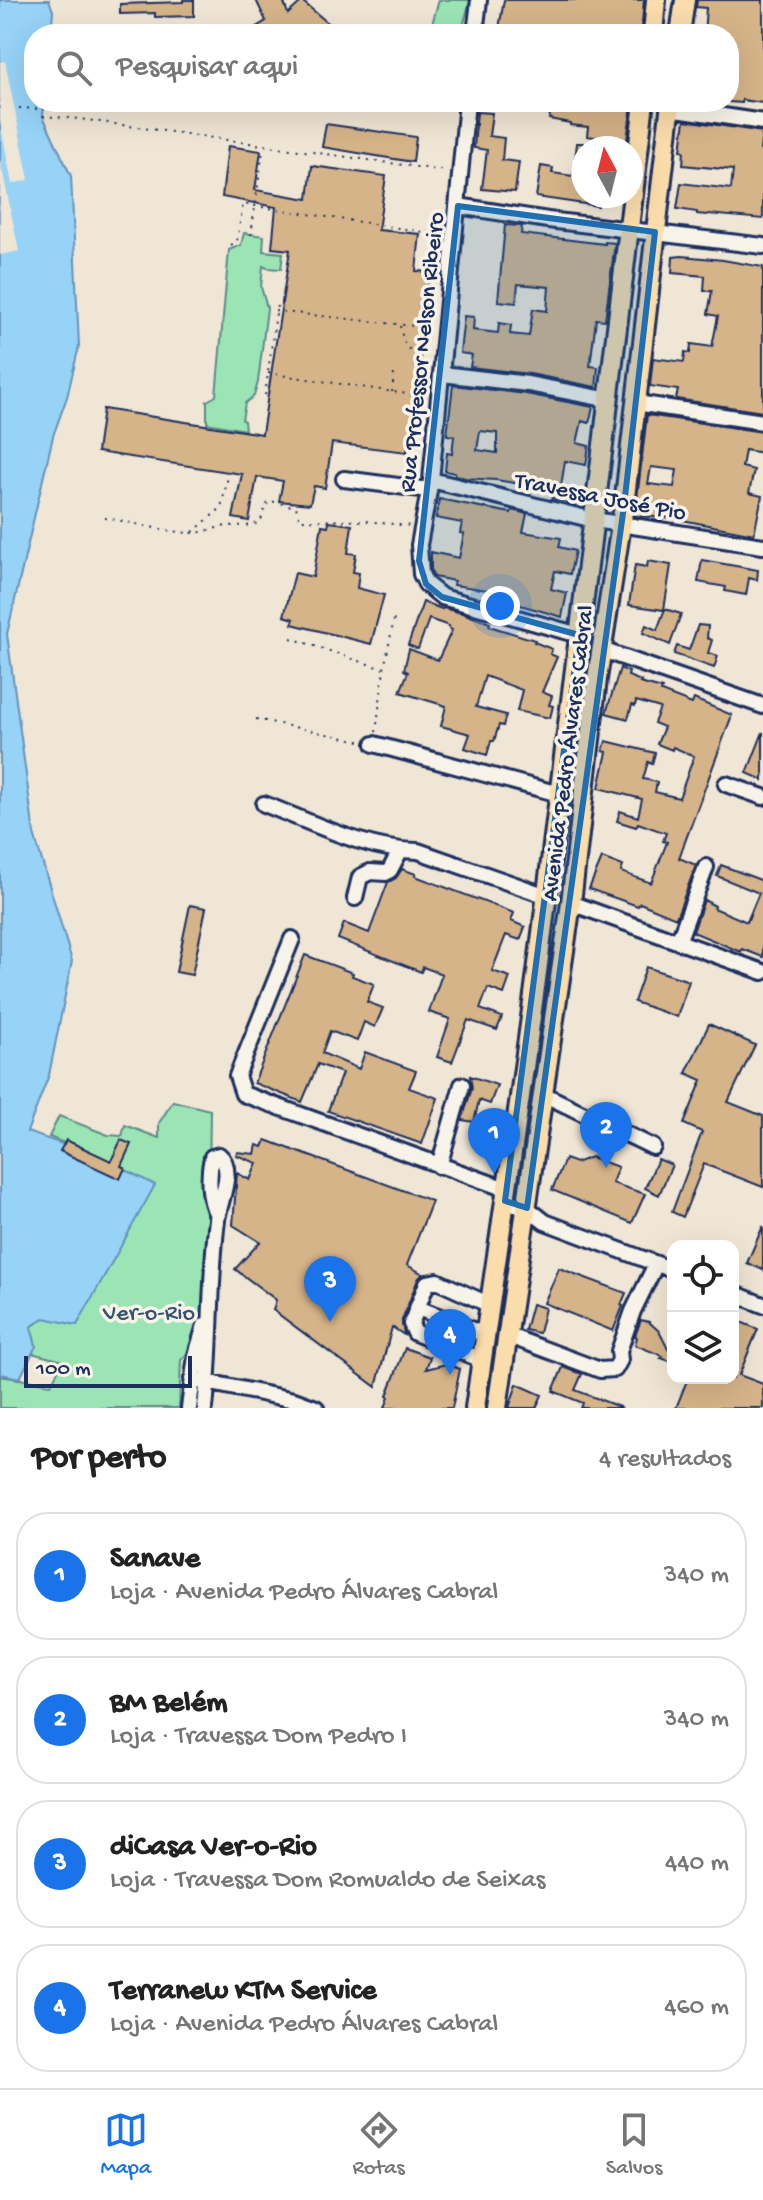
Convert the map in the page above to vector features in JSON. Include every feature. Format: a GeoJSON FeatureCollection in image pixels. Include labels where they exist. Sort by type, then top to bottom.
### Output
{"type":"FeatureCollection","features":[{"type":"Feature","properties":{"kind":"main road"},"geometry":{"type":"LineString","coordinates":[[654,24],[656,0]]}},
{"type":"Feature","properties":{"kind":"main road"},"geometry":{"type":"LineString","coordinates":[[681,24],[685,0]]}},
{"type":"Feature","properties":{"kind":"main road","name":"Avenida Pedro Álvares Cabral"},"geometry":{"type":"LineString","coordinates":[[475,1408],[547,896],[643,112]]}},
{"type":"Feature","properties":{"kind":"main road","name":"Avenida Pedro Álvares Cabral"},"geometry":{"type":"LineString","coordinates":[[497,1408],[571,903],[597,679],[621,524],[670,112]]}},
{"type":"Feature","properties":{"kind":"main road"},"geometry":{"type":"LineString","coordinates":[[579,635],[593,643],[593,666],[597,679]]}},
{"type":"Feature","properties":{"kind":"street"},"geometry":{"type":"LineString","coordinates":[[476,24],[479,0]]}},
{"type":"Feature","properties":{"kind":"street","name":"Rua Professor Nelson Ribeiro"},"geometry":{"type":"LineString","coordinates":[[466,112],[442,374],[430,485],[422,527],[421,574],[426,584],[442,597],[579,635]]}},
{"type":"Feature","properties":{"kind":"street"},"geometry":{"type":"LineString","coordinates":[[709,112],[763,122]]}},
{"type":"Feature","properties":{"kind":"street"},"geometry":{"type":"LineString","coordinates":[[458,206],[763,246]]}},
{"type":"Feature","properties":{"kind":"street"},"geometry":{"type":"LineString","coordinates":[[442,374],[528,384],[610,400]]}},
{"type":"Feature","properties":{"kind":"street"},"geometry":{"type":"LineString","coordinates":[[636,403],[763,422]]}},
{"type":"Feature","properties":{"kind":"street","name":"Travessa José Pio"},"geometry":{"type":"LineString","coordinates":[[344,479],[430,485],[594,520],[763,546]]}},
{"type":"Feature","properties":{"kind":"street"},"geometry":{"type":"LineString","coordinates":[[602,650],[763,706]]}},
{"type":"Feature","properties":{"kind":"street"},"geometry":{"type":"LineString","coordinates":[[374,744],[559,794]]}},
{"type":"Feature","properties":{"kind":"street"},"geometry":{"type":"LineString","coordinates":[[726,784],[763,797]]}},
{"type":"Feature","properties":{"kind":"street"},"geometry":{"type":"LineString","coordinates":[[264,804],[373,845],[418,851],[547,896]]}},
{"type":"Feature","properties":{"kind":"street"},"geometry":{"type":"LineString","coordinates":[[355,898],[360,877],[370,872],[386,873],[400,851]]}},
{"type":"Feature","properties":{"kind":"street"},"geometry":{"type":"LineString","coordinates":[[678,942],[706,867]]}},
{"type":"Feature","properties":{"kind":"street"},"geometry":{"type":"LineString","coordinates":[[571,903],[763,972]]}},
{"type":"Feature","properties":{"kind":"street"},"geometry":{"type":"LineString","coordinates":[[292,939],[237,1076],[243,1094],[439,1166],[526,1217],[667,1268]]}},
{"type":"Feature","properties":{"kind":"street"},"geometry":{"type":"LineString","coordinates":[[439,1166],[462,1085]]}},
{"type":"Feature","properties":{"kind":"street"},"geometry":{"type":"LineString","coordinates":[[543,1094],[653,1147]]}},
{"type":"Feature","properties":{"kind":"street"},"geometry":{"type":"LineString","coordinates":[[205,1408],[217,1215]]}},
{"type":"Feature","properties":{"kind":"street"},"geometry":{"type":"LineString","coordinates":[[509,1336],[600,1370],[615,1369],[633,1311],[656,1264]]}},
{"type":"Feature","properties":{"kind":"street"},"geometry":{"type":"LineString","coordinates":[[482,1360],[415,1333],[411,1324],[427,1283],[431,1281],[490,1305]]}},
{"type":"Feature","properties":{"kind":"street"},"geometry":{"type":"LineString","coordinates":[[739,1295],[763,1305]]}},
{"type":"Feature","properties":{"kind":"street"},"geometry":{"type":"LineString","coordinates":[[418,1308],[485,1335]]}},
{"type":"Feature","properties":{"kind":"street"},"geometry":{"type":"LineString","coordinates":[[189,1408],[196,1355],[209,1313]]}},
{"type":"Feature","properties":{"kind":"street"},"geometry":{"type":"LineString","coordinates":[[192,1379],[316,1408]]}},
{"type":"Feature","properties":{"kind":"path"},"geometry":{"type":"LineString","coordinates":[[19,108],[24,108]]}},
{"type":"Feature","properties":{"kind":"path"},"geometry":{"type":"LineString","coordinates":[[44,112],[43,116],[460,173]]}},
{"type":"Feature","properties":{"kind":"path"},"geometry":{"type":"LineString","coordinates":[[251,235],[263,150]]}},
{"type":"Feature","properties":{"kind":"path"},"geometry":{"type":"LineString","coordinates":[[231,245],[237,241],[243,204],[431,233]]}},
{"type":"Feature","properties":{"kind":"path"},"geometry":{"type":"LineString","coordinates":[[275,311],[414,326],[422,288]]}},
{"type":"Feature","properties":{"kind":"path"},"geometry":{"type":"LineString","coordinates":[[400,325],[409,350],[421,351],[431,302]]}},
{"type":"Feature","properties":{"kind":"path"},"geometry":{"type":"LineString","coordinates":[[265,395],[277,305]]}},
{"type":"Feature","properties":{"kind":"path"},"geometry":{"type":"LineString","coordinates":[[268,373],[428,397]]}},
{"type":"Feature","properties":{"kind":"path"},"geometry":{"type":"LineString","coordinates":[[392,393],[394,374]]}},
{"type":"Feature","properties":{"kind":"path"},"geometry":{"type":"LineString","coordinates":[[192,533],[221,508],[229,472]]}},
{"type":"Feature","properties":{"kind":"path"},"geometry":{"type":"LineString","coordinates":[[105,518],[192,533],[227,526],[254,525],[271,501],[296,507],[300,520],[366,521],[422,527]]}},
{"type":"Feature","properties":{"kind":"path"},"geometry":{"type":"LineString","coordinates":[[256,719],[374,744],[395,614]]}},
{"type":"Feature","properties":{"kind":"path"},"geometry":{"type":"LineString","coordinates":[[291,638],[384,669]]}},
{"type":"Feature","properties":{"kind":"highlighted area"},"geometry":{"type":"Polygon","coordinates":[[[458,206],[655,232],[624,506],[527,1208],[505,1201],[579,635],[442,597],[426,584],[419,561],[458,206]]]}},
{"type":"Feature","properties":{"kind":"green space"},"geometry":{"type":"Polygon","coordinates":[[[439,0],[470,0],[464,24],[432,24],[439,0]]]}},
{"type":"Feature","properties":{"kind":"green space"},"geometry":{"type":"Polygon","coordinates":[[[244,233],[264,236],[263,251],[283,253],[281,269],[263,266],[261,287],[267,308],[258,382],[254,396],[245,403],[242,420],[245,430],[207,423],[207,401],[216,396],[229,250],[241,245],[244,233]]]}},
{"type":"Feature","properties":{"kind":"green space","name":"Ver-o-Rio"},"geometry":{"type":"Polygon","coordinates":[[[173,1101],[210,1110],[207,1321],[197,1344],[181,1360],[179,1408],[0,1408],[0,1376],[51,1384],[63,1361],[31,1353],[36,1346],[31,1327],[44,1318],[154,1185],[100,1157],[49,1137],[59,1116],[108,1135],[122,1136],[125,1125],[159,1138],[159,1123],[173,1101]]]}},
{"type":"Feature","properties":{"kind":"water"},"geometry":{"type":"Polygon","coordinates":[[[0,0],[49,0],[53,11],[52,24],[24,24],[24,112],[43,112],[71,176],[79,346],[67,397],[53,436],[7,634],[34,834],[72,961],[49,1075],[27,1132],[100,1157],[155,1185],[77,1325],[44,1318],[31,1327],[36,1346],[20,1378],[0,1374],[0,0]]]}},
{"type":"Feature","properties":{"kind":"pier"},"geometry":{"type":"Polygon","coordinates":[[[5,61],[29,180],[12,184],[0,121],[0,62],[5,61]]]}},
{"type":"Feature","properties":{"kind":"pier"},"geometry":{"type":"Polygon","coordinates":[[[0,159],[19,251],[0,255],[0,159]]]}},
{"type":"Feature","properties":{"kind":"building"},"geometry":{"type":"Polygon","coordinates":[[[194,0],[194,16],[120,14],[120,4],[194,0]]]}},
{"type":"Feature","properties":{"kind":"building"},"geometry":{"type":"Polygon","coordinates":[[[256,0],[283,0],[288,14],[302,1],[329,24],[261,24],[266,21],[256,0]]]}},
{"type":"Feature","properties":{"kind":"building"},"geometry":{"type":"Polygon","coordinates":[[[504,0],[644,0],[642,24],[500,24],[504,0]]]}},
{"type":"Feature","properties":{"kind":"building"},"geometry":{"type":"Polygon","coordinates":[[[697,0],[763,0],[763,103],[742,100],[739,103],[739,24],[705,24],[706,8],[696,7],[697,0]]]}},
{"type":"Feature","properties":{"kind":"building"},"geometry":{"type":"Polygon","coordinates":[[[477,112],[492,113],[489,136],[504,138],[502,160],[519,162],[515,192],[482,189],[487,150],[474,148],[477,112]]]}},
{"type":"Feature","properties":{"kind":"building"},"geometry":{"type":"Polygon","coordinates":[[[550,112],[631,112],[628,136],[587,136],[588,127],[549,119],[550,112]]]}},
{"type":"Feature","properties":{"kind":"building"},"geometry":{"type":"Polygon","coordinates":[[[685,120],[762,132],[763,219],[697,214],[677,209],[681,183],[731,189],[733,170],[683,165],[684,151],[681,150],[685,120]]]}},
{"type":"Feature","properties":{"kind":"building"},"geometry":{"type":"Polygon","coordinates":[[[326,124],[416,137],[413,162],[322,147],[326,124]]]}},
{"type":"Feature","properties":{"kind":"building"},"geometry":{"type":"Polygon","coordinates":[[[228,146],[261,151],[255,190],[308,199],[312,166],[386,176],[378,230],[420,234],[416,271],[429,272],[417,396],[407,452],[332,443],[325,488],[314,486],[310,504],[279,501],[283,481],[257,477],[249,521],[233,518],[242,474],[97,452],[103,409],[262,434],[290,250],[272,248],[276,207],[222,197],[228,146]]]}},
{"type":"Feature","properties":{"kind":"building"},"geometry":{"type":"Polygon","coordinates":[[[541,166],[553,168],[552,173],[571,176],[571,202],[536,197],[541,166]]]}},
{"type":"Feature","properties":{"kind":"building"},"geometry":{"type":"Polygon","coordinates":[[[505,225],[522,226],[521,234],[615,243],[605,320],[596,319],[590,366],[598,367],[596,387],[530,374],[470,367],[472,355],[460,353],[464,316],[474,317],[473,330],[498,333],[499,323],[511,325],[510,334],[529,336],[533,309],[547,311],[549,287],[518,284],[516,303],[498,301],[505,225]]]}},
{"type":"Feature","properties":{"kind":"building"},"geometry":{"type":"Polygon","coordinates":[[[673,257],[763,267],[763,412],[676,399],[678,390],[650,386],[653,358],[684,362],[685,352],[690,353],[691,344],[712,347],[718,316],[708,314],[712,291],[704,291],[705,276],[672,273],[673,257]]]}},
{"type":"Feature","properties":{"kind":"building"},"geometry":{"type":"Polygon","coordinates":[[[453,385],[526,394],[593,407],[589,423],[582,421],[577,443],[589,446],[586,465],[565,461],[561,486],[465,478],[445,471],[447,453],[452,454],[454,436],[447,435],[453,385]],[[480,431],[477,450],[497,453],[497,433],[480,431]]]}},
{"type":"Feature","properties":{"kind":"building"},"geometry":{"type":"Polygon","coordinates":[[[647,415],[763,432],[763,453],[745,450],[742,467],[754,470],[749,493],[762,496],[754,534],[672,518],[635,516],[647,415]],[[651,467],[648,484],[674,487],[677,470],[651,467]]]}},
{"type":"Feature","properties":{"kind":"building"},"geometry":{"type":"Polygon","coordinates":[[[554,487],[582,493],[580,502],[576,501],[575,505],[552,499],[554,487]]]}},
{"type":"Feature","properties":{"kind":"building"},"geometry":{"type":"Polygon","coordinates":[[[439,499],[527,514],[523,532],[561,538],[559,547],[575,551],[570,574],[555,571],[551,589],[567,593],[562,617],[494,596],[495,591],[453,585],[454,581],[434,577],[431,552],[459,558],[464,534],[460,533],[462,523],[436,518],[439,499]]]}},
{"type":"Feature","properties":{"kind":"building"},"geometry":{"type":"Polygon","coordinates":[[[329,522],[352,525],[348,553],[356,554],[353,572],[359,573],[357,588],[384,595],[371,644],[292,624],[294,619],[284,616],[295,573],[313,577],[322,525],[328,526],[329,522]]]}},
{"type":"Feature","properties":{"kind":"building"},"geometry":{"type":"Polygon","coordinates":[[[702,560],[758,570],[757,580],[749,578],[746,595],[725,591],[726,587],[698,582],[702,560]]]}},
{"type":"Feature","properties":{"kind":"building"},"geometry":{"type":"Polygon","coordinates":[[[648,561],[671,565],[664,610],[629,605],[635,565],[647,567],[648,561]]]}},
{"type":"Feature","properties":{"kind":"building"},"geometry":{"type":"Polygon","coordinates":[[[423,602],[490,623],[489,626],[535,640],[552,649],[550,654],[557,657],[542,692],[552,696],[550,718],[517,711],[522,690],[485,676],[476,707],[506,715],[487,755],[465,748],[470,734],[441,726],[446,706],[400,692],[408,672],[404,670],[409,649],[438,660],[452,630],[429,619],[418,649],[408,645],[423,602]]]}},
{"type":"Feature","properties":{"kind":"building"},"geometry":{"type":"Polygon","coordinates":[[[665,609],[681,614],[670,645],[643,633],[646,625],[657,630],[665,609]]]}},
{"type":"Feature","properties":{"kind":"building"},"geometry":{"type":"Polygon","coordinates":[[[698,625],[708,626],[707,638],[712,640],[708,653],[718,656],[714,668],[674,654],[677,646],[689,650],[698,625]]]}},
{"type":"Feature","properties":{"kind":"building"},"geometry":{"type":"Polygon","coordinates":[[[620,668],[640,683],[662,689],[661,692],[692,704],[694,699],[732,715],[679,858],[696,865],[676,918],[640,903],[638,906],[589,889],[602,858],[623,866],[621,872],[651,883],[667,842],[663,841],[666,833],[638,823],[636,827],[617,821],[620,811],[638,817],[642,799],[599,788],[607,752],[603,751],[606,741],[655,753],[652,764],[648,762],[643,779],[657,782],[655,792],[679,798],[694,756],[657,744],[664,727],[654,723],[660,708],[636,701],[628,719],[606,713],[620,668]]]}},
{"type":"Feature","properties":{"kind":"building"},"geometry":{"type":"Polygon","coordinates":[[[763,732],[763,780],[747,773],[763,732]]]}},
{"type":"Feature","properties":{"kind":"building"},"geometry":{"type":"Polygon","coordinates":[[[721,865],[763,881],[763,957],[742,949],[741,952],[693,932],[704,900],[714,908],[747,922],[759,893],[717,876],[721,865]]]}},
{"type":"Feature","properties":{"kind":"building"},"geometry":{"type":"Polygon","coordinates":[[[402,869],[514,913],[511,921],[525,927],[520,940],[506,935],[492,971],[510,977],[504,994],[488,988],[480,1009],[502,1017],[497,1030],[468,1020],[452,1062],[437,1057],[450,1019],[429,1012],[442,974],[423,967],[421,972],[338,939],[344,923],[369,933],[388,882],[396,878],[402,869]]]}},
{"type":"Feature","properties":{"kind":"building"},"geometry":{"type":"Polygon","coordinates":[[[190,905],[206,908],[192,975],[176,972],[190,905]]]}},
{"type":"Feature","properties":{"kind":"building"},"geometry":{"type":"Polygon","coordinates":[[[305,955],[374,984],[367,1002],[383,1008],[375,1027],[364,1022],[357,1041],[330,1031],[322,1053],[359,1069],[365,1052],[416,1071],[409,1088],[438,1098],[422,1144],[328,1111],[342,1073],[318,1064],[302,1102],[254,1083],[305,955]]]}},
{"type":"Feature","properties":{"kind":"building"},"geometry":{"type":"Polygon","coordinates":[[[646,967],[689,981],[677,1017],[634,1002],[646,967]]]}},
{"type":"Feature","properties":{"kind":"building"},"geometry":{"type":"Polygon","coordinates":[[[709,1024],[755,1045],[728,1102],[763,1116],[763,1187],[704,1164],[683,1217],[672,1212],[702,1132],[684,1124],[702,1080],[686,1073],[709,1024]]]}},
{"type":"Feature","properties":{"kind":"building"},"geometry":{"type":"Polygon","coordinates":[[[470,1076],[497,1085],[490,1104],[479,1100],[474,1122],[462,1120],[472,1088],[470,1076]]]}},
{"type":"Feature","properties":{"kind":"building"},"geometry":{"type":"Polygon","coordinates":[[[66,1140],[111,1161],[121,1140],[131,1144],[121,1166],[125,1168],[120,1179],[60,1151],[66,1140]]]}},
{"type":"Feature","properties":{"kind":"building"},"geometry":{"type":"Polygon","coordinates":[[[266,1140],[432,1201],[407,1265],[423,1274],[418,1279],[402,1320],[404,1335],[392,1327],[376,1387],[273,1310],[276,1300],[235,1269],[260,1242],[233,1225],[237,1173],[250,1180],[257,1163],[236,1155],[237,1152],[255,1154],[257,1145],[263,1147],[266,1140]]]}},
{"type":"Feature","properties":{"kind":"building"},"geometry":{"type":"Polygon","coordinates":[[[591,1157],[618,1167],[612,1183],[645,1194],[632,1223],[552,1190],[565,1159],[576,1163],[591,1157]]]}},
{"type":"Feature","properties":{"kind":"building"},"geometry":{"type":"Polygon","coordinates":[[[658,1159],[672,1165],[659,1195],[645,1188],[658,1159]]]}},
{"type":"Feature","properties":{"kind":"building"},"geometry":{"type":"Polygon","coordinates":[[[763,1226],[763,1270],[747,1263],[763,1226]]]}},
{"type":"Feature","properties":{"kind":"building"},"geometry":{"type":"Polygon","coordinates":[[[559,1268],[626,1293],[613,1331],[544,1303],[559,1268]]]}},
{"type":"Feature","properties":{"kind":"building"},"geometry":{"type":"Polygon","coordinates":[[[532,1304],[545,1308],[539,1333],[525,1330],[532,1304]]]}},
{"type":"Feature","properties":{"kind":"building"},"geometry":{"type":"Polygon","coordinates":[[[641,1320],[649,1322],[659,1331],[667,1347],[667,1360],[635,1345],[641,1320]]]}},
{"type":"Feature","properties":{"kind":"building"},"geometry":{"type":"Polygon","coordinates":[[[739,1321],[758,1329],[739,1375],[739,1321]]]}},
{"type":"Feature","properties":{"kind":"building"},"geometry":{"type":"Polygon","coordinates":[[[405,1348],[430,1357],[426,1369],[446,1364],[460,1369],[452,1408],[385,1408],[405,1348]]]}},
{"type":"Feature","properties":{"kind":"building"},"geometry":{"type":"Polygon","coordinates":[[[563,1367],[582,1374],[575,1390],[622,1408],[581,1408],[583,1403],[553,1391],[563,1367]]]}},
{"type":"Feature","properties":{"kind":"building"},"geometry":{"type":"Polygon","coordinates":[[[739,1375],[763,1384],[763,1408],[676,1408],[686,1384],[739,1384],[739,1375]]]}},
{"type":"Feature","properties":{"kind":"building"},"geometry":{"type":"Polygon","coordinates":[[[517,1384],[542,1395],[536,1408],[509,1408],[517,1384]]]}},
{"type":"Feature","properties":{"kind":"place","name":"BM Belém"},"geometry":{"type":"Point","coordinates":[606,1168]}},
{"type":"Feature","properties":{"kind":"place","name":"Sanave"},"geometry":{"type":"Point","coordinates":[494,1174]}},
{"type":"Feature","properties":{"kind":"place","name":"diCasa Ver-o-Rio"},"geometry":{"type":"Point","coordinates":[330,1322]}},
{"type":"Feature","properties":{"kind":"place","name":"Terranew KTM Service"},"geometry":{"type":"Point","coordinates":[450,1375]}}]}
